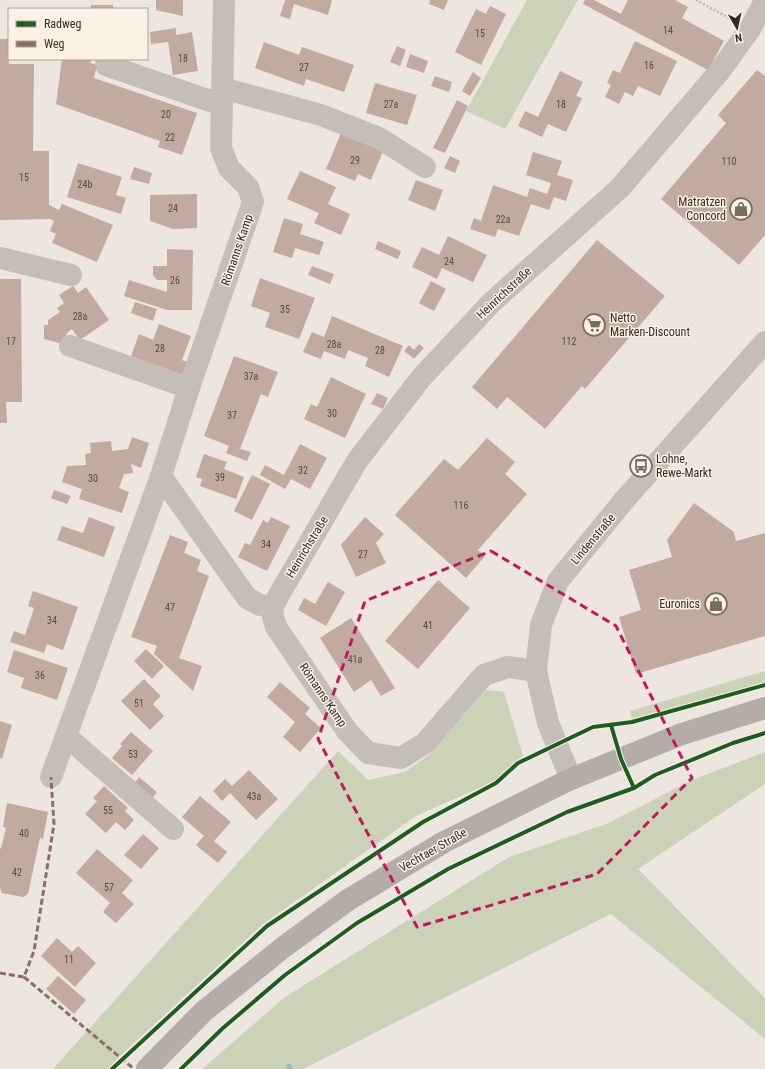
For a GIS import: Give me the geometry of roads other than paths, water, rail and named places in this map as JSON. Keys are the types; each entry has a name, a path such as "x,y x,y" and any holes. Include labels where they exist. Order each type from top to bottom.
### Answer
{"main road":[{"name":"Vechtaer Straße","path":"147,1069 204,1011 285,946 348,900 444,842 571,779 682,734 765,708"}],"street":[{"name":"Römanns Kamp","path":"51,777 161,476 189,388 254,202 248,187 230,168 221,148 224,0"},
{"name":"Heinrichstraße","path":"272,607 357,461 421,378 491,303 620,188 719,72 750,29 765,1"},
{"path":"106,66 222,97 328,118 379,138 425,167"},
{"path":"0,258 71,275"},
{"name":"Lindenstraße","path":"571,779 548,722 536,671 541,624 558,581 626,498 765,342"},
{"path":"70,346 189,388"},
{"path":"161,476 247,598 260,605 272,607"},
{"name":"Römanns Kamp","path":"272,607 276,627 347,731 368,754 401,758 425,743 484,676 508,668 536,671"},
{"path":"66,736 173,829"}],"place":[{"name":"Matratzen Concord","path":"741,209"},
{"name":"Netto Marken-Discount","path":"594,325"},
{"name":"Lohne, Rewe-Markt","path":"641,466"},
{"name":"Euronics","path":"716,604"}]}
